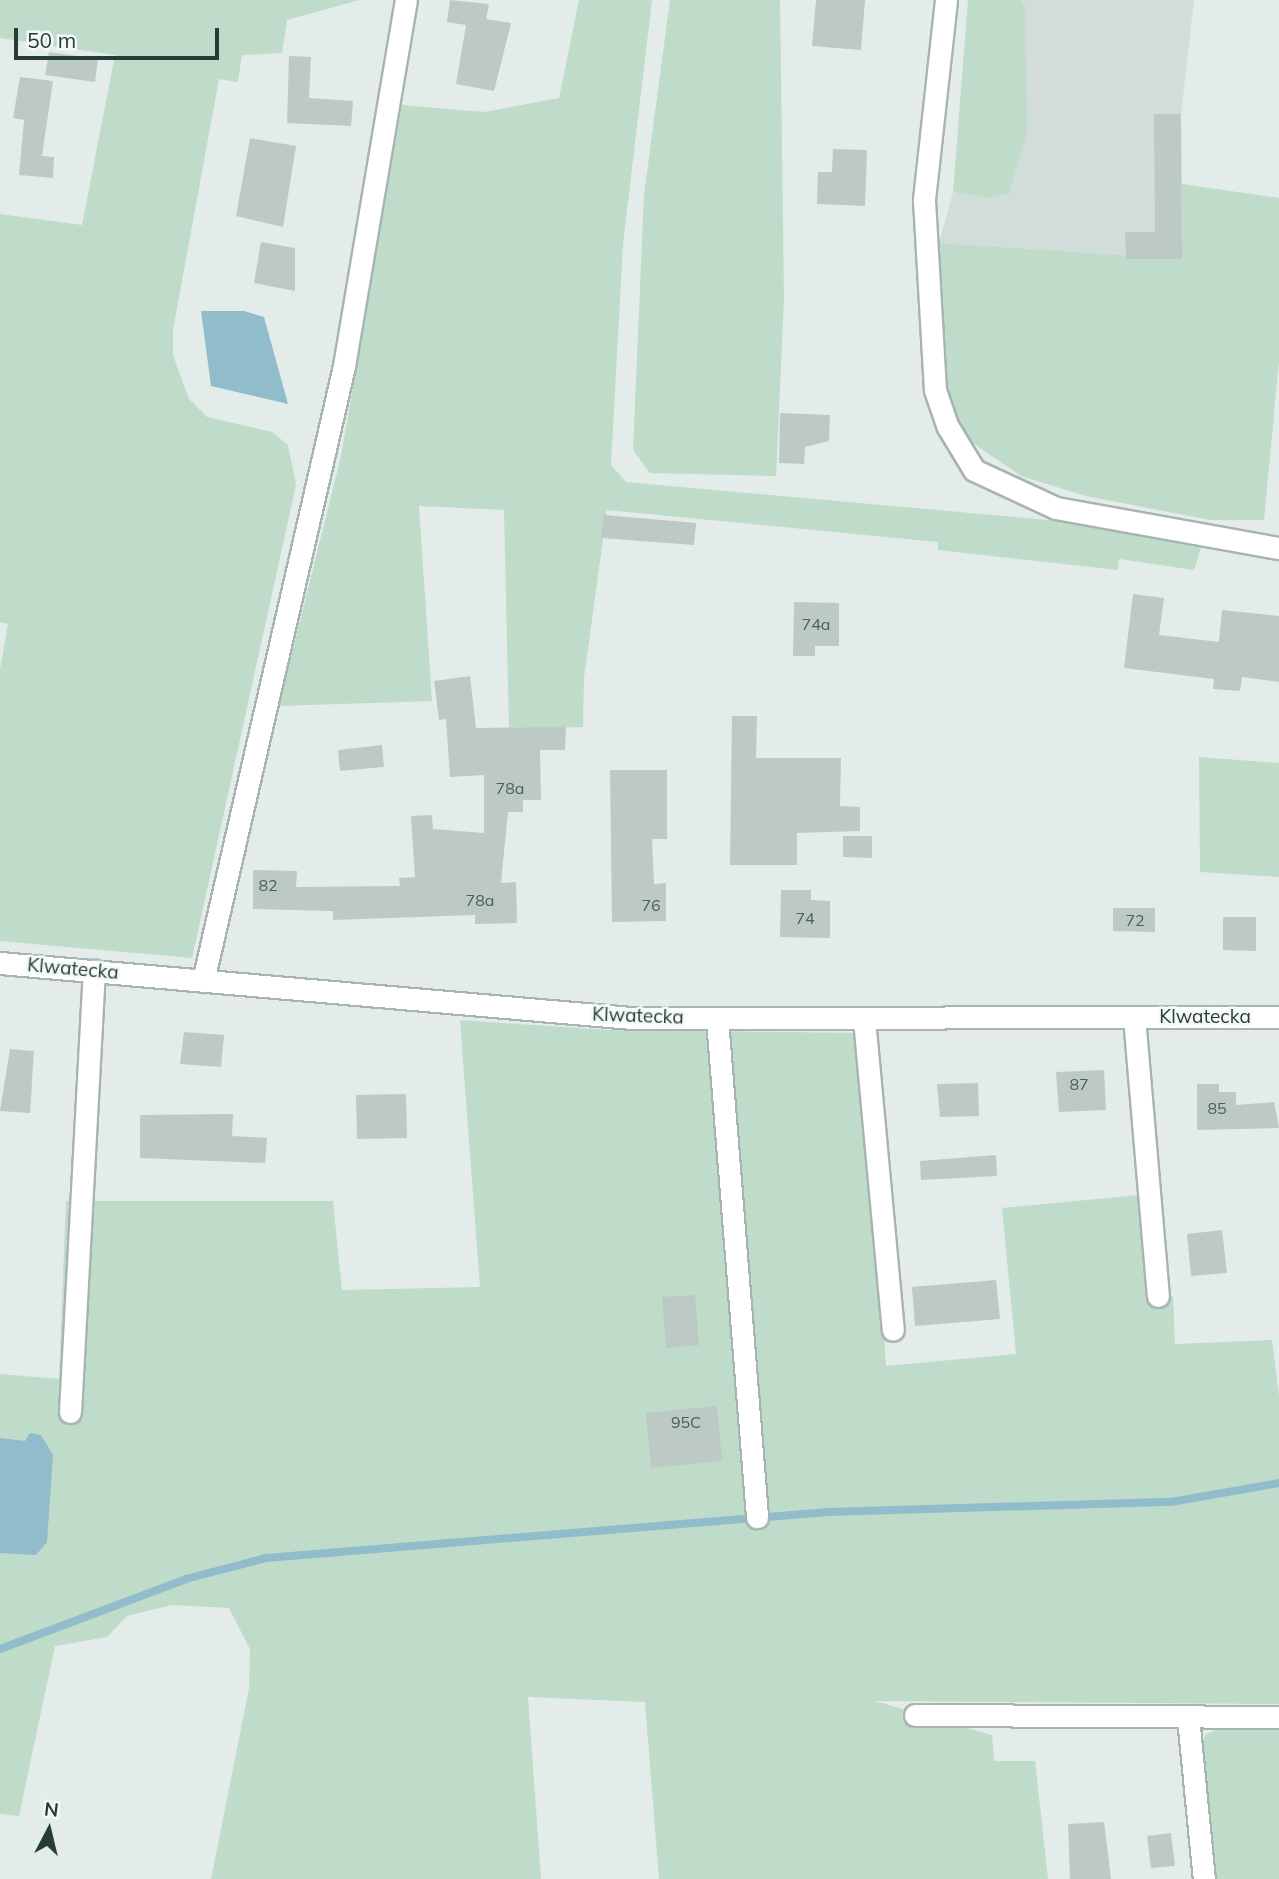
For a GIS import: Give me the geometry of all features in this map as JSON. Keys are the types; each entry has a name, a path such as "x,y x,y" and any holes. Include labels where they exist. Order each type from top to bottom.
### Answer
{"street":[{"path":"203,981 344,366 406,0"},
{"path":"946,0 924,200 935,390 948,428 974,470 1056,508 1279,548"},
{"name":"Klwatecka","path":"0,963 631,1018 1279,1017"},
{"path":"70,1412 94,971"},
{"path":"1134,1017 1158,1296"},
{"path":"717,1019 757,1517"},
{"path":"864,1019 893,1330"},
{"path":"915,1715 1279,1717"},
{"path":"1188,1717 1204,1879"}],"shaded area":[{"path":"1021,0 1194,0 1181,114 1182,259 939,243 953,192 988,198 1009,192 1027,133"}],"green space":[{"path":"0,0 359,0 287,20 282,53 242,55 238,82 219,79 173,330 173,355 189,399 207,417 272,432 288,445 296,485 192,958 0,941 0,669 8,624 0,622 0,214 82,225 115,55 0,38"},
{"path":"579,0 652,0 623,244 611,465 626,482 1070,522 1201,548 1194,570 1119,559 1118,570 938,550 938,542 607,510 584,678 583,727 509,729 504,510 419,506 432,701 279,706 341,456 402,105 484,112 559,98"},
{"path":"670,0 780,0 784,299 776,476 650,473 633,450 644,195"},
{"path":"968,0 1021,0 1025,7 1027,133 1009,193 988,198 953,192"},
{"path":"1182,184 1279,198 1279,361 1264,520 1210,520 1086,496 1021,476 970,441 946,398 936,335 939,243 1182,259"},
{"path":"1199,757 1279,763 1279,877 1200,872"},
{"path":"460,1020 608,1030 865,1033 886,1366 1016,1354 1002,1208 1149,1194 1158,1296 1173,1296 1175,1344 1272,1340 1279,1396 1279,1704 875,1701 992,1735 994,1761 1035,1761 1048,1879 659,1879 645,1702 528,1697 541,1879 211,1879 249,1688 250,1649 229,1608 172,1605 127,1616 107,1637 55,1646 19,1816 0,1814 0,1374 59,1379 66,1201 333,1201 342,1290 480,1287"},
{"path":"1221,1728 1279,1728 1279,1879 1213,1879 1199,1748 1206,1734"}],"water":[{"path":"201,311 244,311 264,317 288,404 211,386"},
{"path":"30,1433 41,1435 53,1455 47,1542 36,1555 0,1553 0,1438 25,1441"}],"building":[{"path":"450,0 489,4 486,19 511,23 494,91 456,84 466,25 447,22"},
{"path":"816,0 865,0 861,50 812,46"},
{"path":"49,52 98,59 95,82 45,75"},
{"path":"289,56 311,57 309,98 353,101 351,126 287,123"},
{"path":"20,77 53,81 42,156 54,157 53,178 19,175 24,120 13,118"},
{"path":"1154,114 1181,114 1182,259 1126,259 1125,232 1155,232"},
{"path":"250,138 296,146 283,227 236,216"},
{"path":"833,149 867,150 865,206 817,204 818,172 832,172"},
{"path":"261,242 295,248 295,291 254,283"},
{"path":"780,413 830,415 829,441 805,447 804,464 779,463"},
{"path":"604,515 696,523 694,545 601,538"},
{"path":"1133,594 1164,598 1159,635 1219,642 1222,610 1279,616 1279,682 1242,677 1240,691 1213,689 1214,679 1124,668"},
{"path":"794,602 839,603 839,646 815,646 815,656 793,656"},
{"path":"470,676 476,728 566,727 565,750 540,750 541,800 523,800 523,812 508,812 501,883 516,882 517,923 475,924 475,915 333,920 333,911 253,909 253,870 297,871 296,887 400,886 399,878 415,877 411,816 432,815 433,829 484,833 484,775 450,777 446,719 439,720 434,681"},
{"path":"732,716 757,716 756,758 841,758 840,806 860,807 860,831 797,833 797,865 730,865"},
{"path":"382,745 384,767 340,771 338,750"},
{"path":"610,770 667,770 667,839 652,839 654,884 666,883 666,921 612,922"},
{"path":"843,836 872,836 872,858 843,857"},
{"path":"781,890 811,890 811,900 830,901 830,938 780,937"},
{"path":"1113,908 1155,908 1155,932 1113,931"},
{"path":"1223,917 1256,917 1256,951 1223,950"},
{"path":"184,1032 224,1035 221,1067 180,1064"},
{"path":"10,1049 34,1051 30,1113 0,1111"},
{"path":"1104,1070 1106,1110 1059,1112 1056,1072"},
{"path":"978,1083 979,1116 940,1117 937,1084"},
{"path":"1197,1084 1219,1084 1219,1092 1236,1092 1236,1105 1274,1102 1279,1128 1197,1130"},
{"path":"406,1094 407,1138 357,1139 356,1095"},
{"path":"233,1114 232,1136 267,1138 265,1163 140,1158 140,1115"},
{"path":"996,1155 997,1176 921,1180 920,1161"},
{"path":"1222,1230 1227,1273 1191,1276 1187,1234"},
{"path":"996,1280 1000,1319 915,1326 912,1287"},
{"path":"695,1295 699,1345 666,1348 662,1297"},
{"path":"717,1406 722,1461 651,1468 646,1413"},
{"path":"1104,1822 1111,1879 1070,1879 1068,1824"},
{"path":"1171,1833 1175,1866 1151,1868 1147,1836"}],"waterway":[{"path":"0,1649 186,1579 266,1558 828,1512 1171,1502 1279,1483"}]}
